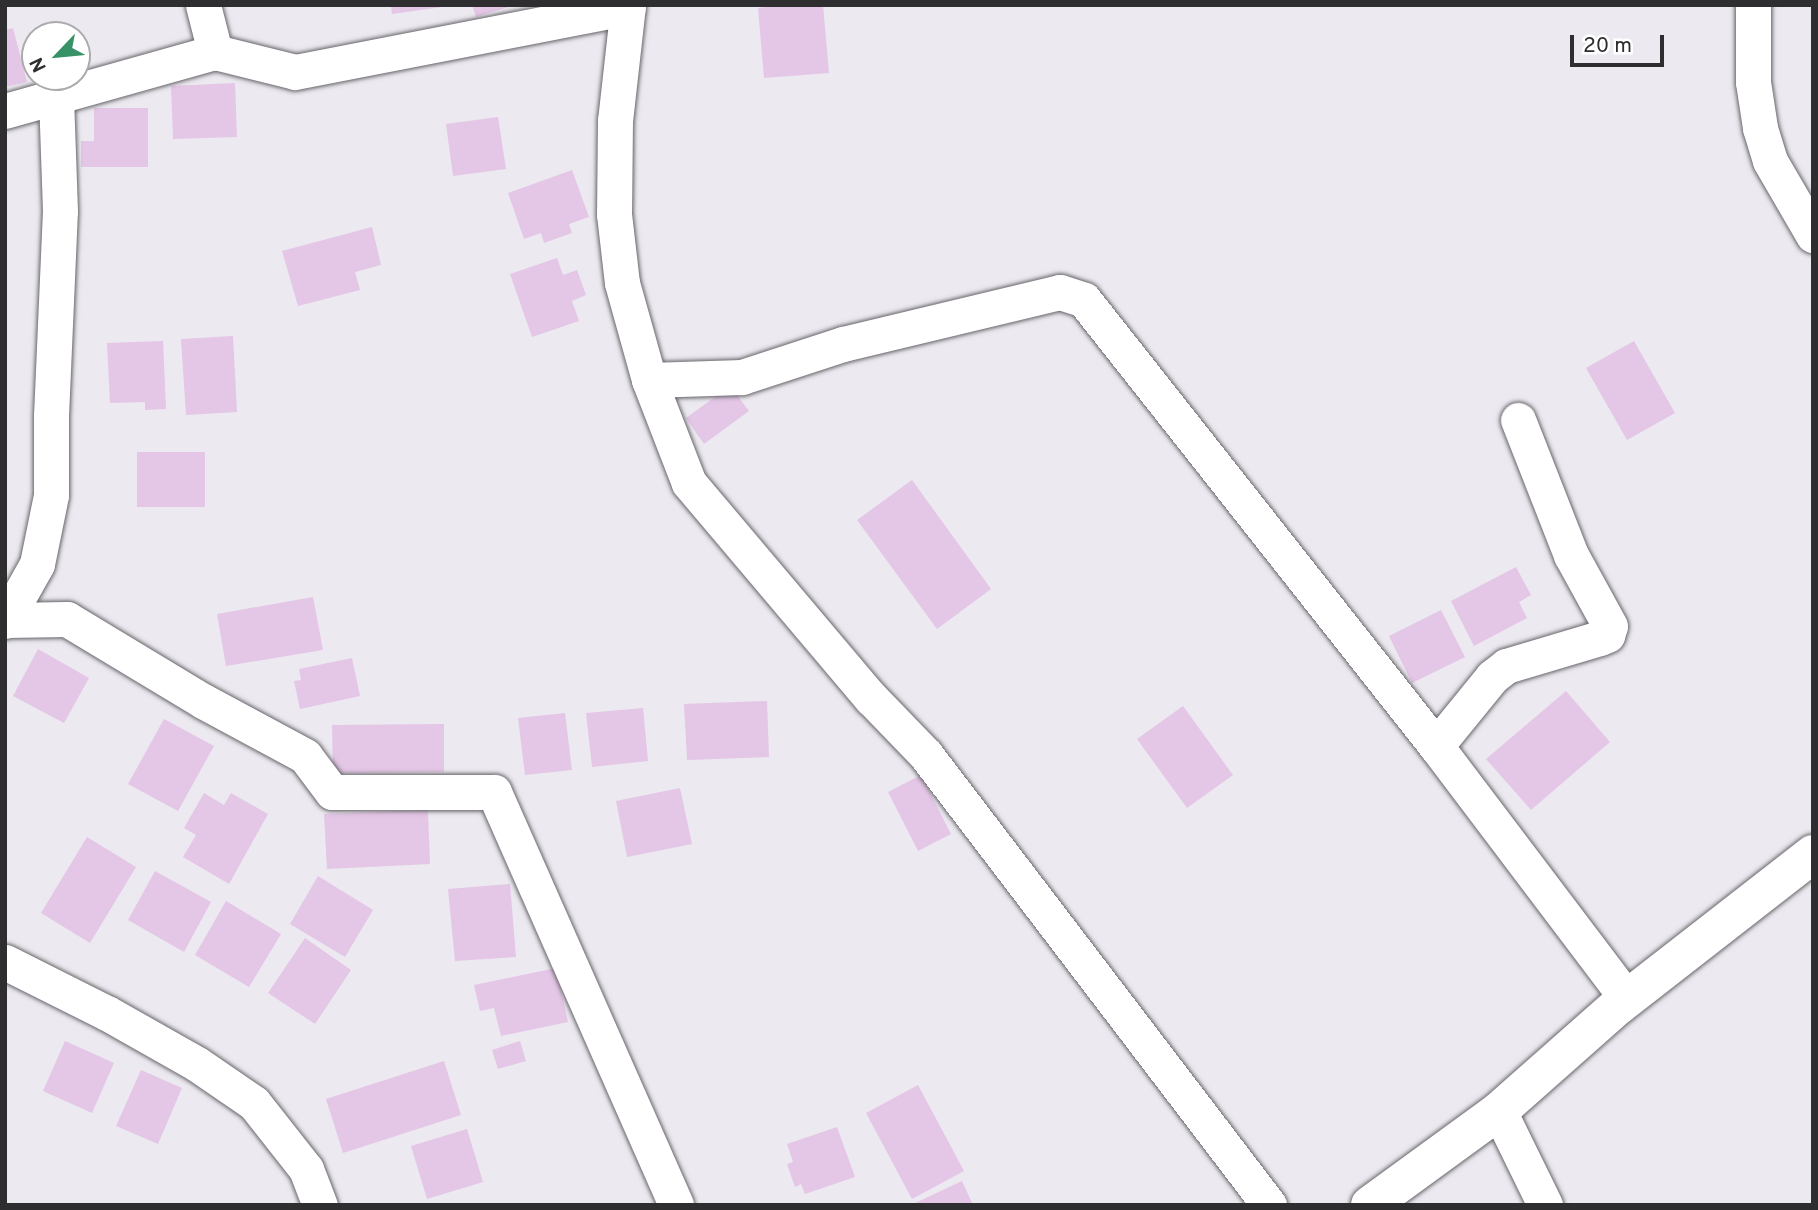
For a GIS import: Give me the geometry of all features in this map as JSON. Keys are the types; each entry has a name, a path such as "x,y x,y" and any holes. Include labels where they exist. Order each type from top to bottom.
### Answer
{"main road":[{"path":"1370,1205 1499,1111 1627,999 1813,853"}],"street":[{"path":"203,5 215,52"},
{"path":"1754,5 1754,82 1760,128 1770,160 1813,235"},
{"path":"5,111 215,52 295,72 628,6 615,120 614,214 622,283 649,380 689,483 862,687 926,755 1269,1205"},
{"path":"5,620 37,564 51,495 51,415 60,211 56,95"},
{"path":"649,380 742,377 843,344 1060,292 1084,300 1436,746 1627,999"},
{"path":"1436,746 1492,677 1506,666 1600,638 1607,635 1610,626 1571,555 1518,421"},
{"path":"5,620 66,619 203,701 305,756 332,792 494,792 676,1205"},
{"path":"5,962 118,1019 197,1064 254,1103 306,1169 320,1205"},
{"path":"1499,1111 1545,1205"}],"building":[{"path":"391,5 441,5 442,7 392,14"},
{"path":"472,5 512,5 512,6 476,17"},
{"path":"823,5 829,73 764,78 758,8"},
{"path":"13,28 21,59 21,83 5,87 5,30"},
{"path":"235,83 237,137 173,139 171,86"},
{"path":"94,108 148,108 148,167 81,167 81,141 94,141"},
{"path":"498,117 506,169 453,176 446,124"},
{"path":"572,170 589,217 569,224 572,233 544,243 541,233 524,239 508,193"},
{"path":"372,227 381,265 355,272 360,290 298,306 282,251"},
{"path":"557,258 563,275 577,270 586,295 572,301 579,321 532,337 510,274"},
{"path":"233,336 237,412 186,415 181,339"},
{"path":"163,341 166,409 145,410 145,402 110,403 107,343"},
{"path":"1634,341 1675,413 1627,440 1586,368"},
{"path":"730,386 749,411 704,444 686,418"},
{"path":"137,452 205,452 205,507 137,507"},
{"path":"912,480 991,589 937,629 857,520"},
{"path":"1516,567 1531,595 1519,602 1527,618 1474,646 1451,601"},
{"path":"313,597 323,650 226,666 217,614"},
{"path":"1441,610 1465,657 1412,683 1389,636"},
{"path":"38,649 89,678 64,723 13,696"},
{"path":"352,658 360,696 300,709 294,681 301,680 299,669"},
{"path":"1566,691 1610,742 1531,810 1486,759"},
{"path":"767,701 769,757 687,760 684,704"},
{"path":"1183,706 1233,775 1187,808 1137,739"},
{"path":"643,708 648,761 592,767 586,713"},
{"path":"565,713 572,770 525,775 518,718"},
{"path":"164,719 214,746 178,811 128,784"},
{"path":"444,724 444,772 333,773 332,725"},
{"path":"921,775 951,834 918,851 888,792"},
{"path":"680,788 692,844 627,857 616,801"},
{"path":"204,793 224,805 231,793 268,814 229,884 183,857 196,835 184,828"},
{"path":"428,810 430,864 327,869 324,814"},
{"path":"87,837 136,867 90,943 41,913"},
{"path":"155,871 211,902 184,952 128,920"},
{"path":"318,876 373,910 345,957 290,924"},
{"path":"510,884 516,957 455,961 448,889"},
{"path":"226,901 281,934 249,987 195,955"},
{"path":"305,938 351,970 315,1024 268,993"},
{"path":"556,968 568,1022 501,1036 494,1008 480,1011 474,985"},
{"path":"65,1041 114,1063 92,1113 43,1091"},
{"path":"520,1041 526,1061 498,1069 492,1050"},
{"path":"444,1061 461,1115 343,1153 326,1099"},
{"path":"141,1070 182,1088 158,1144 116,1126"},
{"path":"918,1085 964,1171 912,1199 866,1113"},
{"path":"837,1127 855,1177 805,1194 801,1184 795,1187 787,1164 793,1162 787,1144"},
{"path":"467,1129 483,1182 427,1199 411,1146"},
{"path":"962,1181 973,1205 911,1205"}]}
